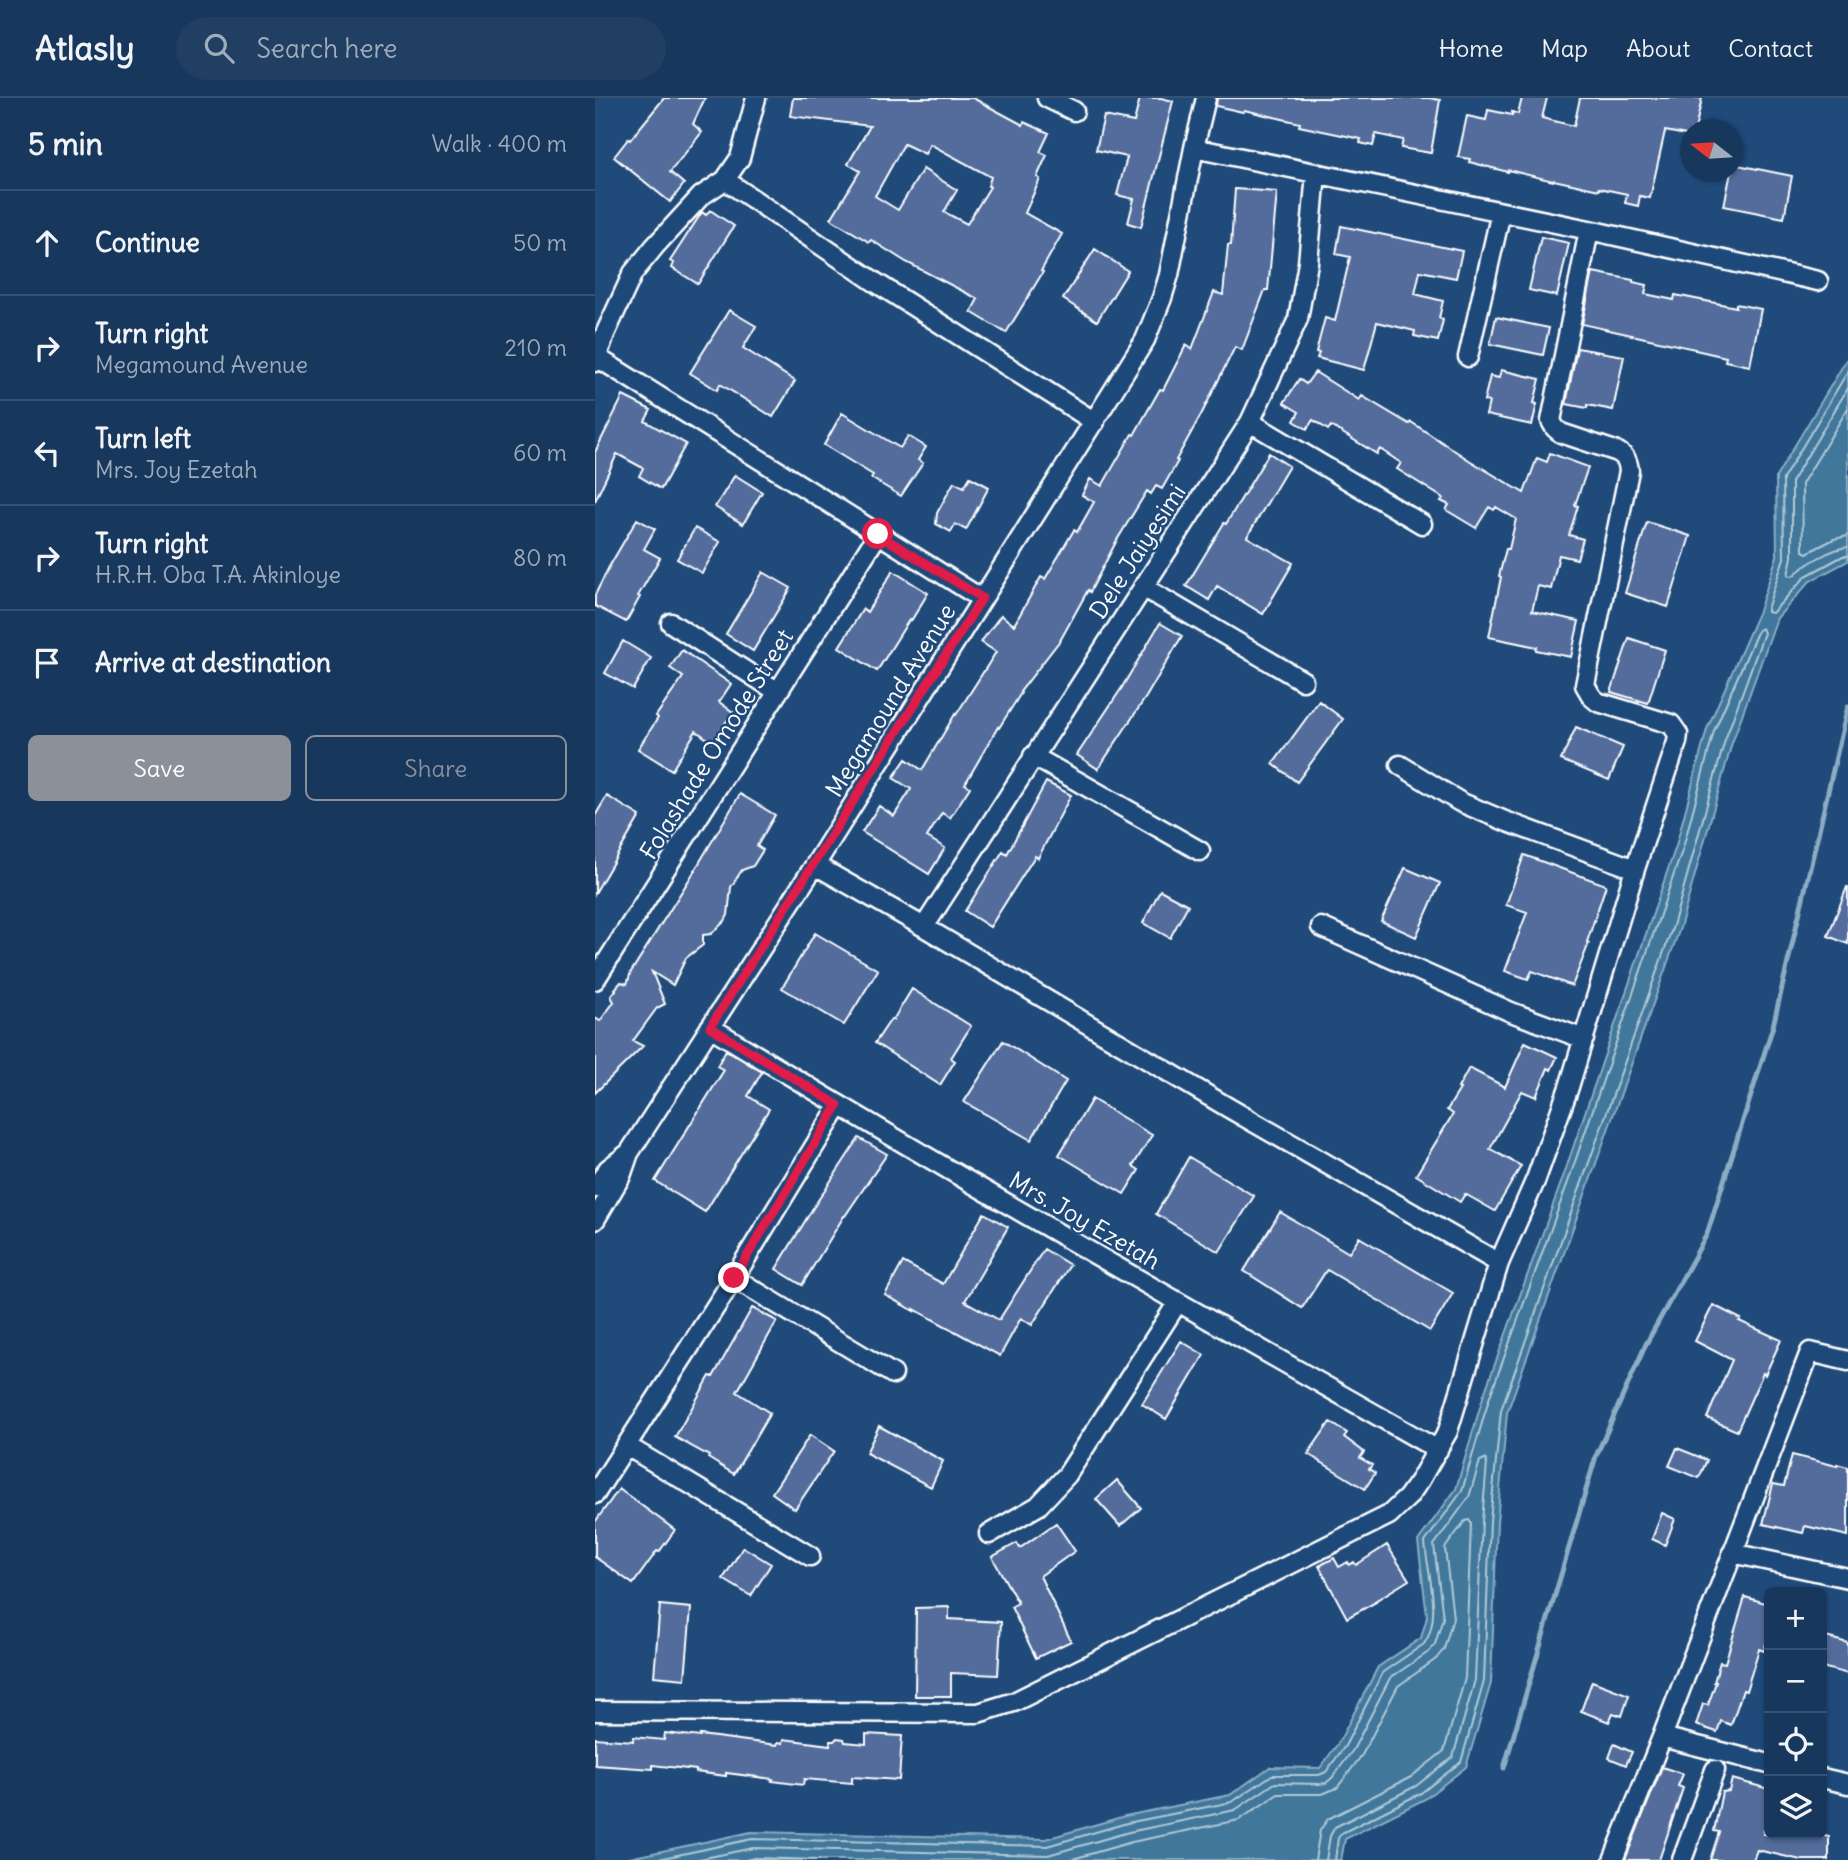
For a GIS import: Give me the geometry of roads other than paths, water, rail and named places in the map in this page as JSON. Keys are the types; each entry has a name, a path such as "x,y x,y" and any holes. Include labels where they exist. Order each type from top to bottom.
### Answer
{"street":[{"path":"756,98 740,158 725,180 701,196 633,273 596,360 982,598"},
{"path":"1047,98 1074,111"},
{"name":"Megamound Avenue","path":"595,1220 621,1176 629,1153 815,865 1145,340 1169,275 1206,98"},
{"path":"1194,148 1589,230 1818,281"},
{"name":"Dele Jaiyesimi","path":"925,927 1249,422 1298,319 1308,263 1316,173"},
{"path":"725,180 875,282 1095,422"},
{"path":"1468,357 1501,212"},
{"path":"595,1711 978,1713 1014,1702 1389,1515 1408,1497 1420,1480 1448,1431 1499,1263 1536,1179 1569,1087 1635,869 1677,742 1678,734 1671,724 1598,702 1591,697 1585,685 1629,471 1625,456 1561,433 1551,421 1589,230"},
{"path":"1249,422 1422,524"},
{"name":"Folashade Omode Street","path":"595,980 878,534"},
{"path":"1143,587 1303,681"},
{"path":"671,623 778,692"},
{"path":"1033,756 1200,851"},
{"path":"1400,765 1460,802 1635,869"},
{"path":"815,865 1499,1263"},
{"path":"1321,927 1511,1012 1584,1039"},
{"name":"Mrs. Joy Ezetah","path":"710,1027 838,1105 1438,1450"},
{"path":"595,1494 734,1278 838,1105"},
{"name":"Megamound Avenue","path":"595,1188 608,1169 629,1153"},
{"path":"734,1278 893,1374"},
{"path":"989,1534 1038,1506 1067,1475 1178,1302"},
{"path":"1612,1860 1810,1352 1848,1361"},
{"path":"627,1446 810,1556"},
{"path":"1732,1553 1848,1578"},
{"path":"1662,1737 1764,1763"},
{"path":"1682,1860 1715,1770"},
{"path":"1827,1779 1848,1784"}],"water":[{"path":"1848,357 1848,561 1810,581 1777,618 1732,743 1680,928 1507,1413 1497,1522 1491,1683 1466,1767 1425,1799 1345,1839 1341,1860 620,1860 751,1832 1046,1839 1125,1816 1230,1795 1270,1767 1320,1768 1339,1742 1378,1667 1421,1638 1427,1617 1418,1541 1456,1489 1483,1397 1562,1180 1676,846 1707,729 1759,611 1777,556 1776,477"}],"waterway":[{"path":"1504,1768 1596,1456 1646,1344 1707,1234 1773,1026 1848,706"}]}
